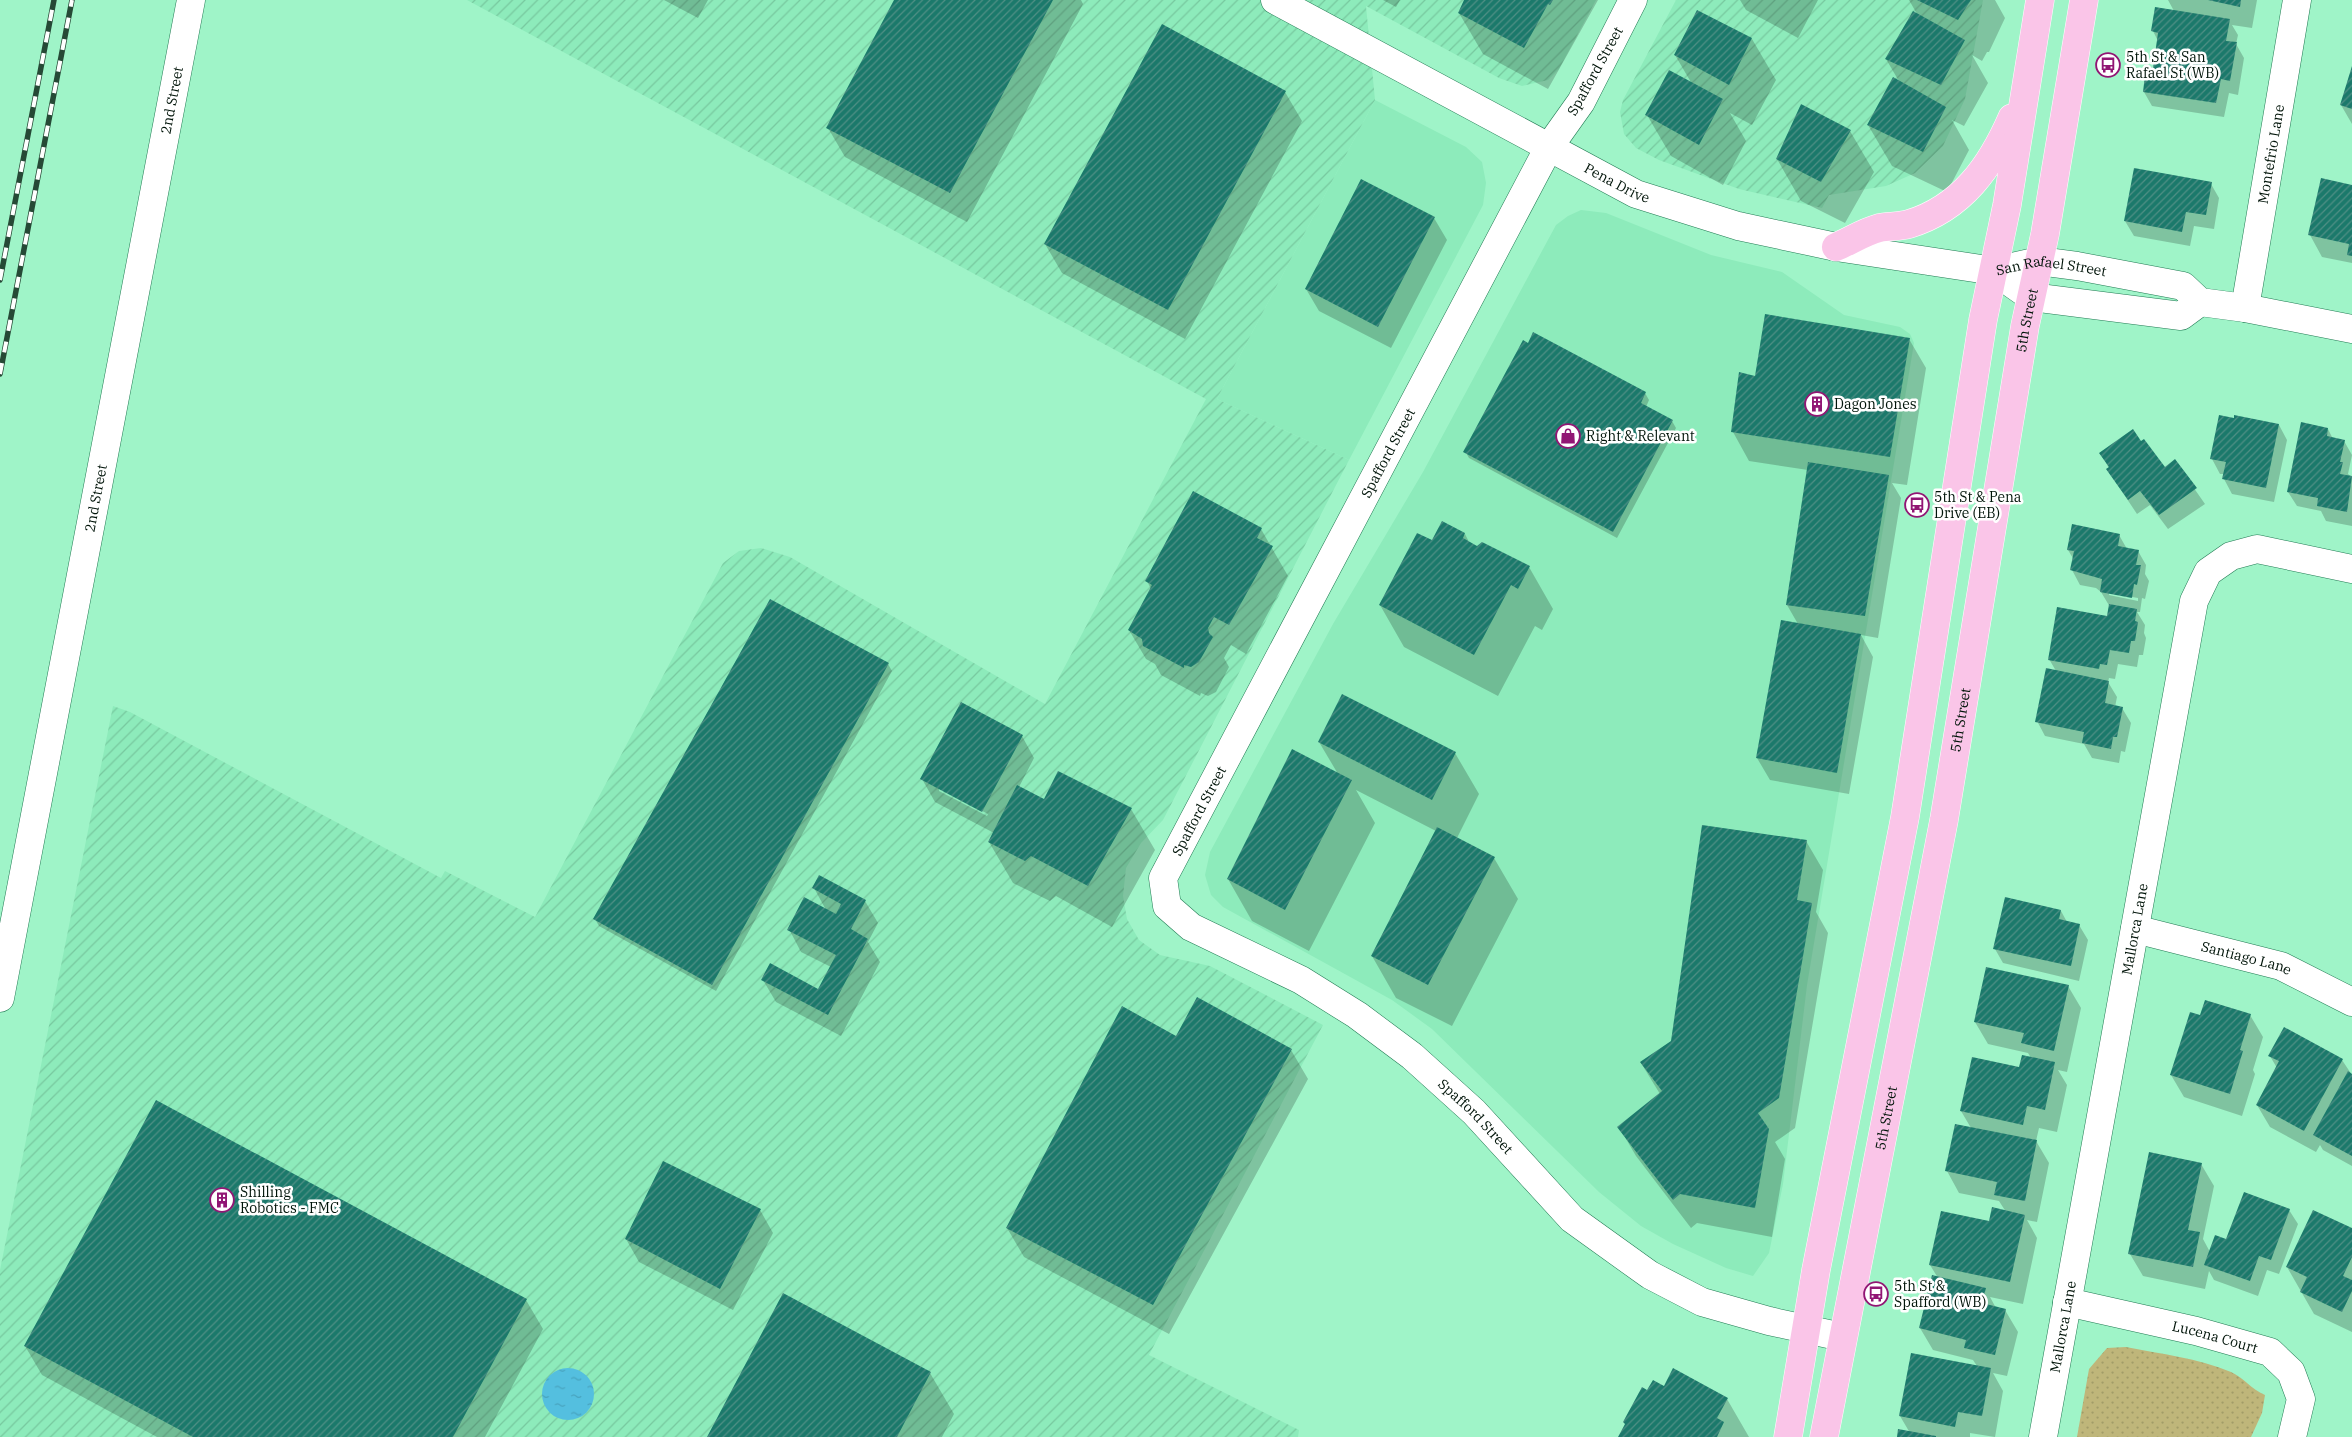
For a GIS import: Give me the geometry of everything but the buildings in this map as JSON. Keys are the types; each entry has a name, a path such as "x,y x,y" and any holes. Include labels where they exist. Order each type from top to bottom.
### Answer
{"main road":[{"path":"1788,1437 1805,1330 1905,817 1982,330 2007,205 2040,0"},
{"name":"5th Street","path":"1824,1437 1944,820 2031,297 2039,261 2084,0"},
{"path":"1836,247 1877,229 1908,224 1932,215 1958,199 1979,179 1997,151 2026,82"}],"street":[{"name":"2nd Street","path":"0,998 191,0"},
{"name":"Pena Drive","path":"1274,0 1636,194 1738,226 1836,247 1994,271"},
{"name":"Spafford Street","path":"1633,0 1581,102 1549,147 1163,878 1167,906 1191,927 1301,980 1357,1015 1412,1056 1474,1112 1572,1219 1650,1275 1702,1302 1842,1338"},
{"name":"Montefrio Lane","path":"2245,308 2297,0"},
{"name":"San Rafael Street","path":"2039,261 2183,286 2200,302 2181,316 2031,297 1994,271 2039,261"},
{"path":"2200,302 2245,308 2352,328"},
{"name":"Mallorca Lane","path":"2043,1437 2194,601 2208,572 2231,556 2257,549 2352,569"},
{"name":"Santiago Lane","path":"2135,929 2281,966 2352,1002"},
{"name":"Lucena Court","path":"2067,1302 2196,1331 2270,1352 2291,1372 2301,1399 2292,1437"}],"shaded area":[{"path":"467,0 1596,0 1559,69 1548,80 1522,86 1499,78 1366,6 1375,100 1217,399 1349,460 1163,820 1141,843 1126,868 1123,896 1127,919 1139,940 1160,955 1210,966 1323,1025 1149,1355 1299,1430 1298,1437 0,1437 0,1270 113,706 130,712 441,878 445,871 535,917 723,563 739,551 761,548 790,557 1045,704 1206,399"},
{"path":"1676,0 1983,0 1965,99 1943,146 1915,173 1886,186 1829,195 1822,208 1739,189 1659,160 1636,148 1624,134 1620,112 1623,100"},
{"path":"1375,100 1466,147 1482,162 1486,183 1483,205 1349,460 1217,399"},
{"path":"1581,210 1606,213 1711,255 1782,272 1844,315 1900,327 1910,334 1914,343 1807,985 1783,1184 1769,1253 1753,1276 1726,1268 1673,1244 1641,1226 1599,1192 1432,1029 1392,1000 1223,907 1211,895 1205,875 1210,852 1333,624 1423,472 1556,225 1568,216"},
{"path":"2126,1347 2206,1363 2236,1374 2265,1395 2262,1413 2251,1437 2077,1437 2089,1369 2107,1348"}],"water":[{"path":"563,1368 573,1368 587,1375 594,1389 594,1399 587,1413 573,1420 563,1420 553,1416 546,1409 542,1399 542,1389 546,1379 553,1372"}],"railway":[{"path":"0,280 54,0"},
{"path":"0,374 72,0"}],"place":[{"name":"5th St & San Rafael St (WB)","path":"2108,65"},
{"name":"Dagon Jones","path":"1817,404"},
{"name":"Right & Relevant","path":"1568,436"},
{"name":"5th St & Pena Drive (EB)","path":"1917,505"},
{"name":"Shilling Robotics - FMC","path":"222,1200"},
{"name":"5th St & Spafford (WB)","path":"1876,1294"}]}
